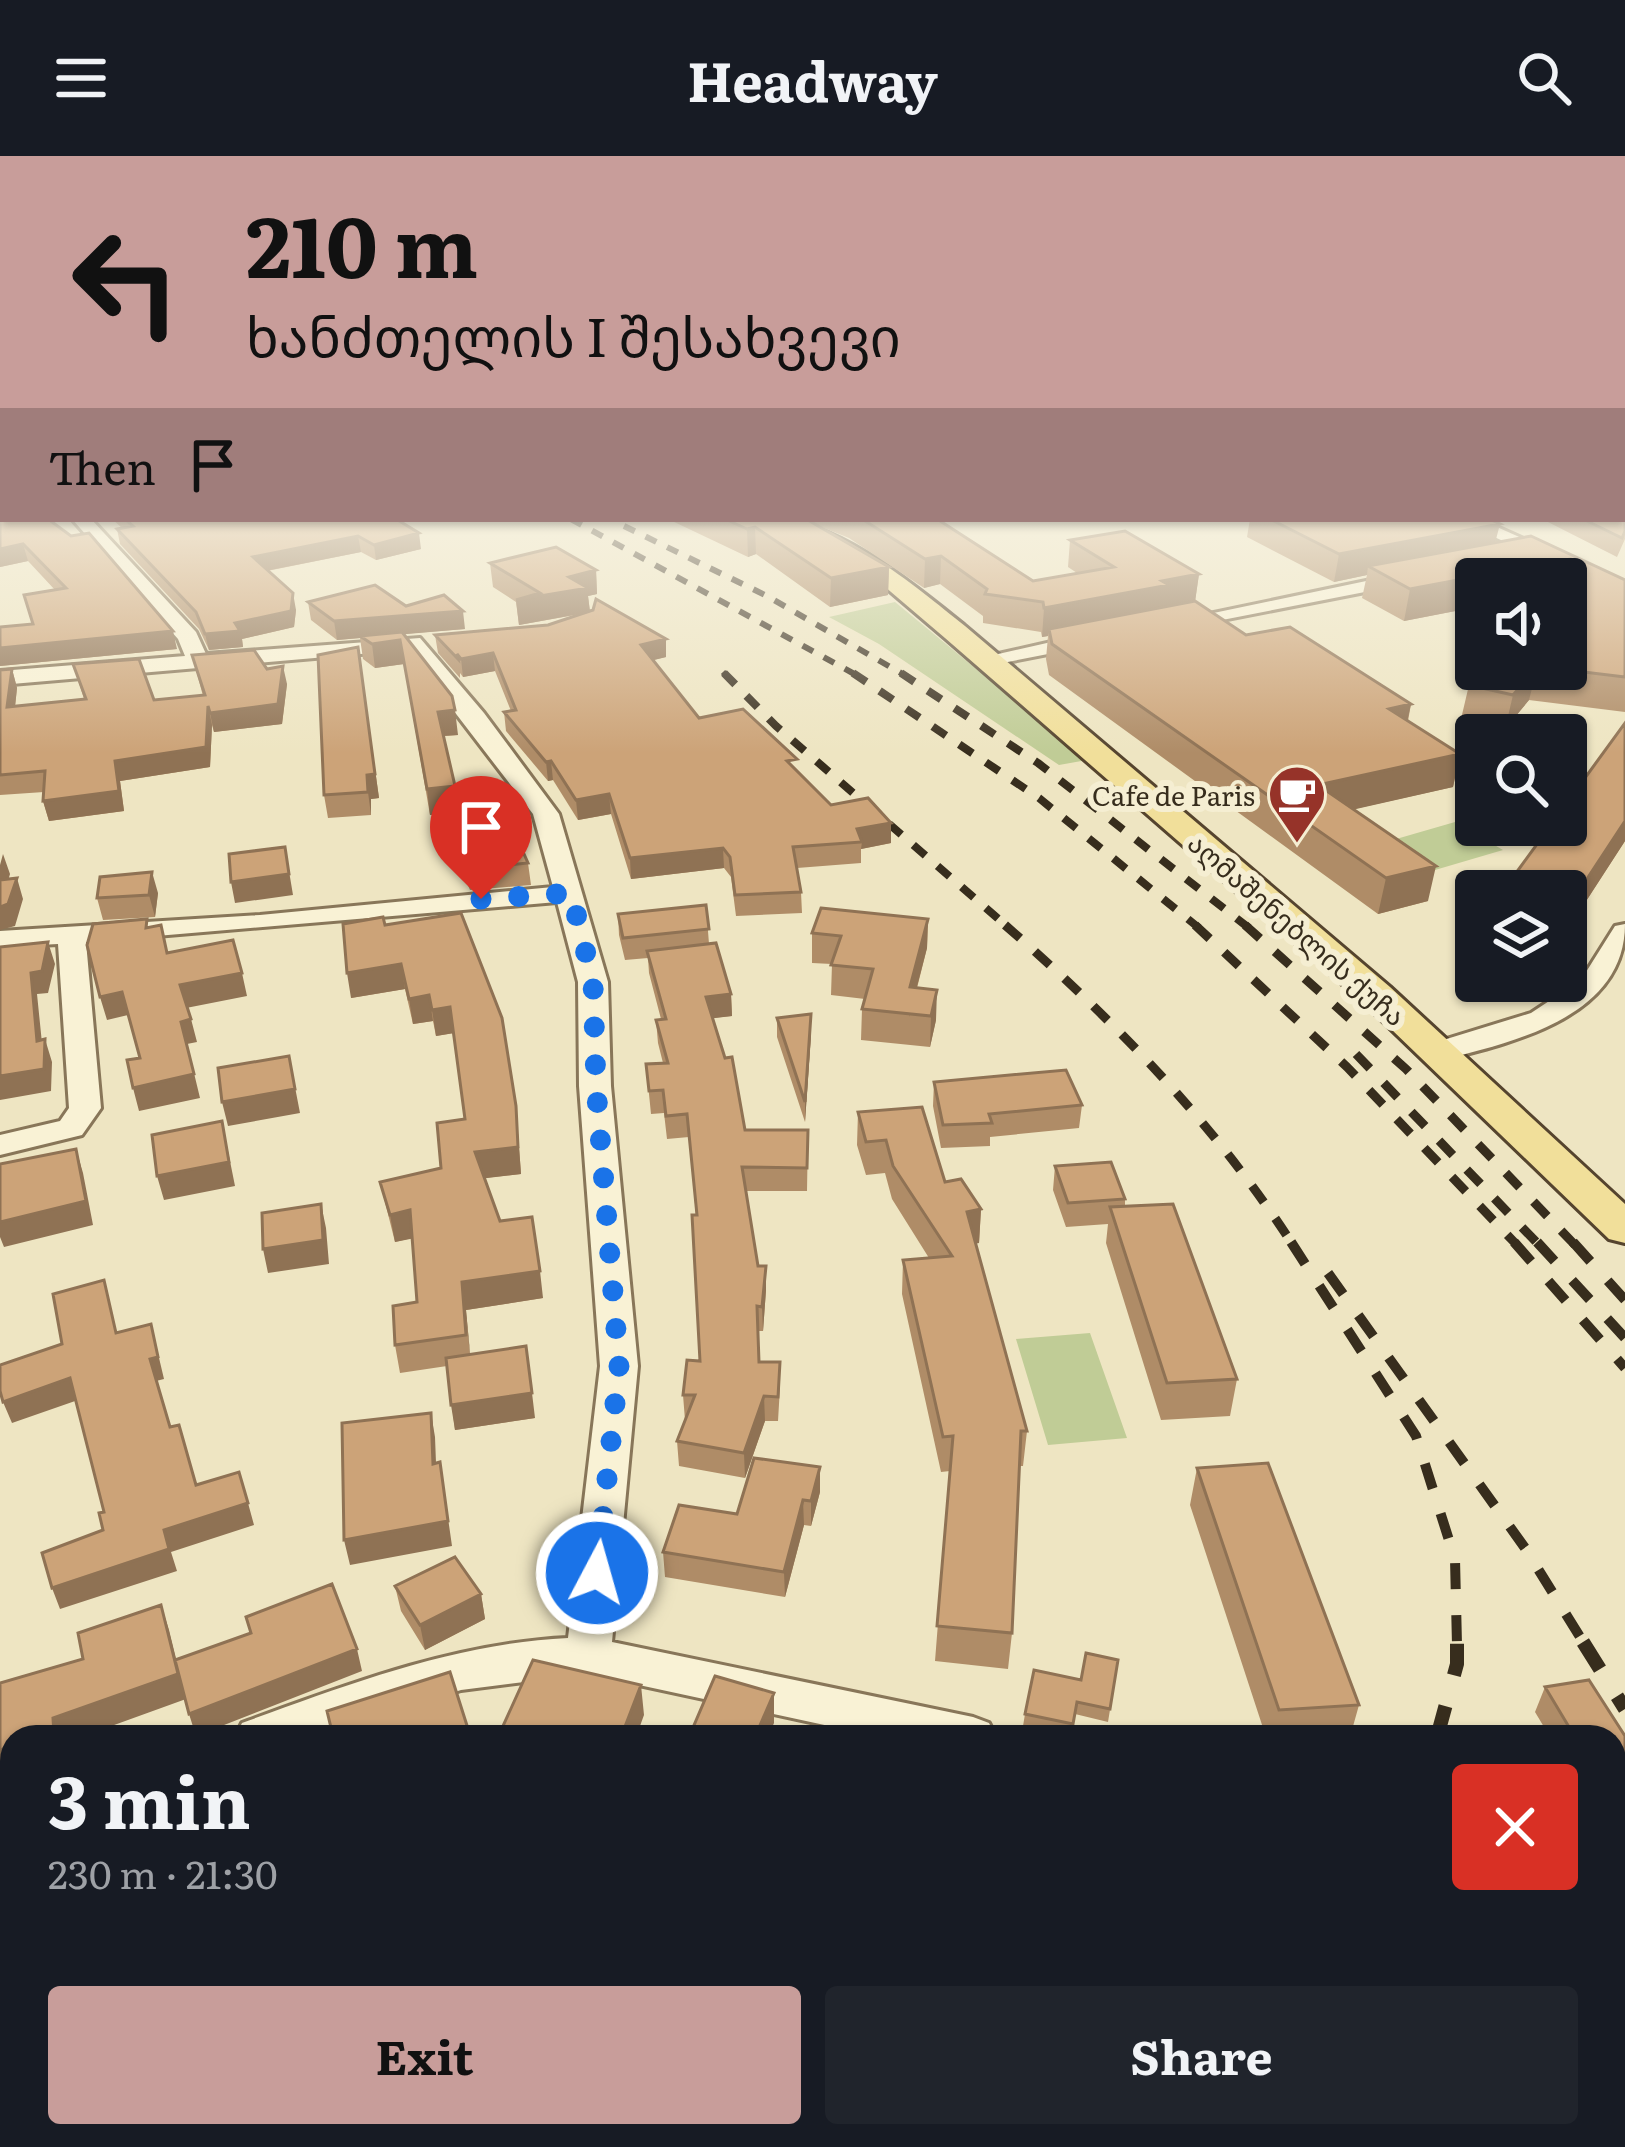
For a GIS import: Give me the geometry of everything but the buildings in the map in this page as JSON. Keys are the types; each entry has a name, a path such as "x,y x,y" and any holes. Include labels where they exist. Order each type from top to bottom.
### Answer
{"main road":[{"name":"აღმაშენებლის ქუჩა","path":"871,568 893,580 987,659 1438,1052 1625,1229"}],"street":[{"path":"125,568 188,637 198,662"},
{"path":"1569,568 1625,591"},
{"path":"1150,628 1423,575"},
{"path":"987,659 1105,636"},
{"path":"0,678 423,642 534,792 571,893 593,982 596,1086 619,1366 588,1656"},
{"path":"0,940 571,893"},
{"path":"1438,1052 1542,1019 1592,986 1625,932"},
{"path":"15,1143 71,1128 86,1108 72,937"},
{"path":"294,1725 464,1668 537,1656 588,1656 916,1725"}],"green space":[{"path":"895,602 1087,760 1059,765 879,644 829,617"},
{"path":"1455,822 1455,846 1503,850 1418,875 1372,846"},
{"path":"1090,1333 1127,1438 1048,1445 1016,1339"}],"railway":[{"path":"660,568 855,674"},
{"path":"710,568 903,674"},
{"path":"724,673 727,676"},
{"path":"724,673 776,726 1009,928"},
{"path":"855,674 1039,798 1199,928"},
{"path":"903,674 906,676"},
{"path":"903,674 1038,763 1249,928"},
{"path":"1005,925 1160,1075 1230,1157 1292,1243"},
{"path":"1195,925 1347,1067 1517,1245"},
{"path":"1245,925 1406,1069 1575,1245"},
{"path":"1356,1054 1539,1245"},
{"path":"1514,1242 1625,1368"},
{"path":"1537,1242 1625,1338"},
{"path":"1573,1242 1625,1300"},
{"path":"1292,1243 1416,1436 1455,1559 1457,1645"},
{"path":"1328,1273 1525,1548 1585,1645"},
{"path":"1583,1642 1625,1709"},
{"path":"1440,1725 1457,1664 1457,1645"}],"place":[{"name":"Cafe de Paris","path":"1297,845"}],"route":[{"path":"481,899 571,893 593,982 596,1086 619,1366 597,1573"}]}
